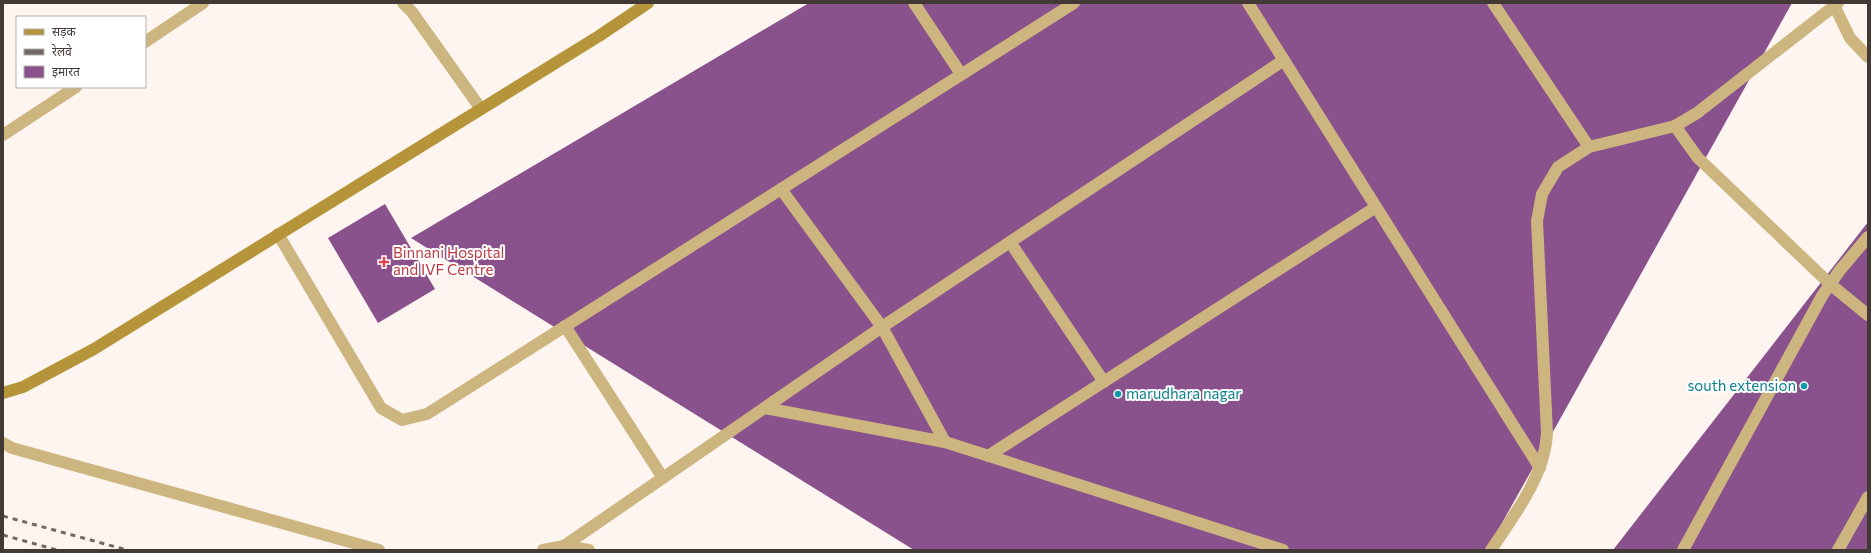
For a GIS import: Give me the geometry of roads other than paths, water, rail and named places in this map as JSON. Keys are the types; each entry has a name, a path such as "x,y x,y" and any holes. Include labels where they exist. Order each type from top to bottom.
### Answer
{"street":[{"path":"146,41 203,3"},
{"path":"403,3 412,12 480,109"},
{"path":"3,393 24,387 60,369 599,36 648,3"},
{"path":"914,3 961,74"},
{"path":"278,234 381,408 402,420 427,414 1074,3"},
{"path":"1248,3 1540,468"},
{"path":"1493,3 1589,147"},
{"path":"1491,550 1518,508 1540,468 1546,450 1547,434 1538,221 1542,194 1558,167 1589,147 1675,126 1697,113 1835,4 1850,38 1868,57"},
{"path":"564,546 882,327 1284,60"},
{"path":"3,135 74,88"},
{"path":"1675,126 1698,158 1830,284 1868,315"},
{"path":"781,189 882,327 945,442"},
{"path":"988,456 1376,207"},
{"path":"1683,550 1822,296 1868,237"},
{"path":"1010,242 1104,382"},
{"path":"565,326 663,478"},
{"path":"765,408 945,442 1284,550"},
{"path":"3,443 12,448 378,550"},
{"path":"1838,550 1868,497"},
{"path":"543,550 564,546 589,550"}],"railway":[{"path":"3,516 127,550"},
{"path":"3,535 57,550"}],"place":[{"name":"Binnani Hospital and IVF Centre","path":"384,262"},
{"name":"south extension","path":"1804,386"},
{"name":"marudhara nagar","path":"1118,394"}]}
